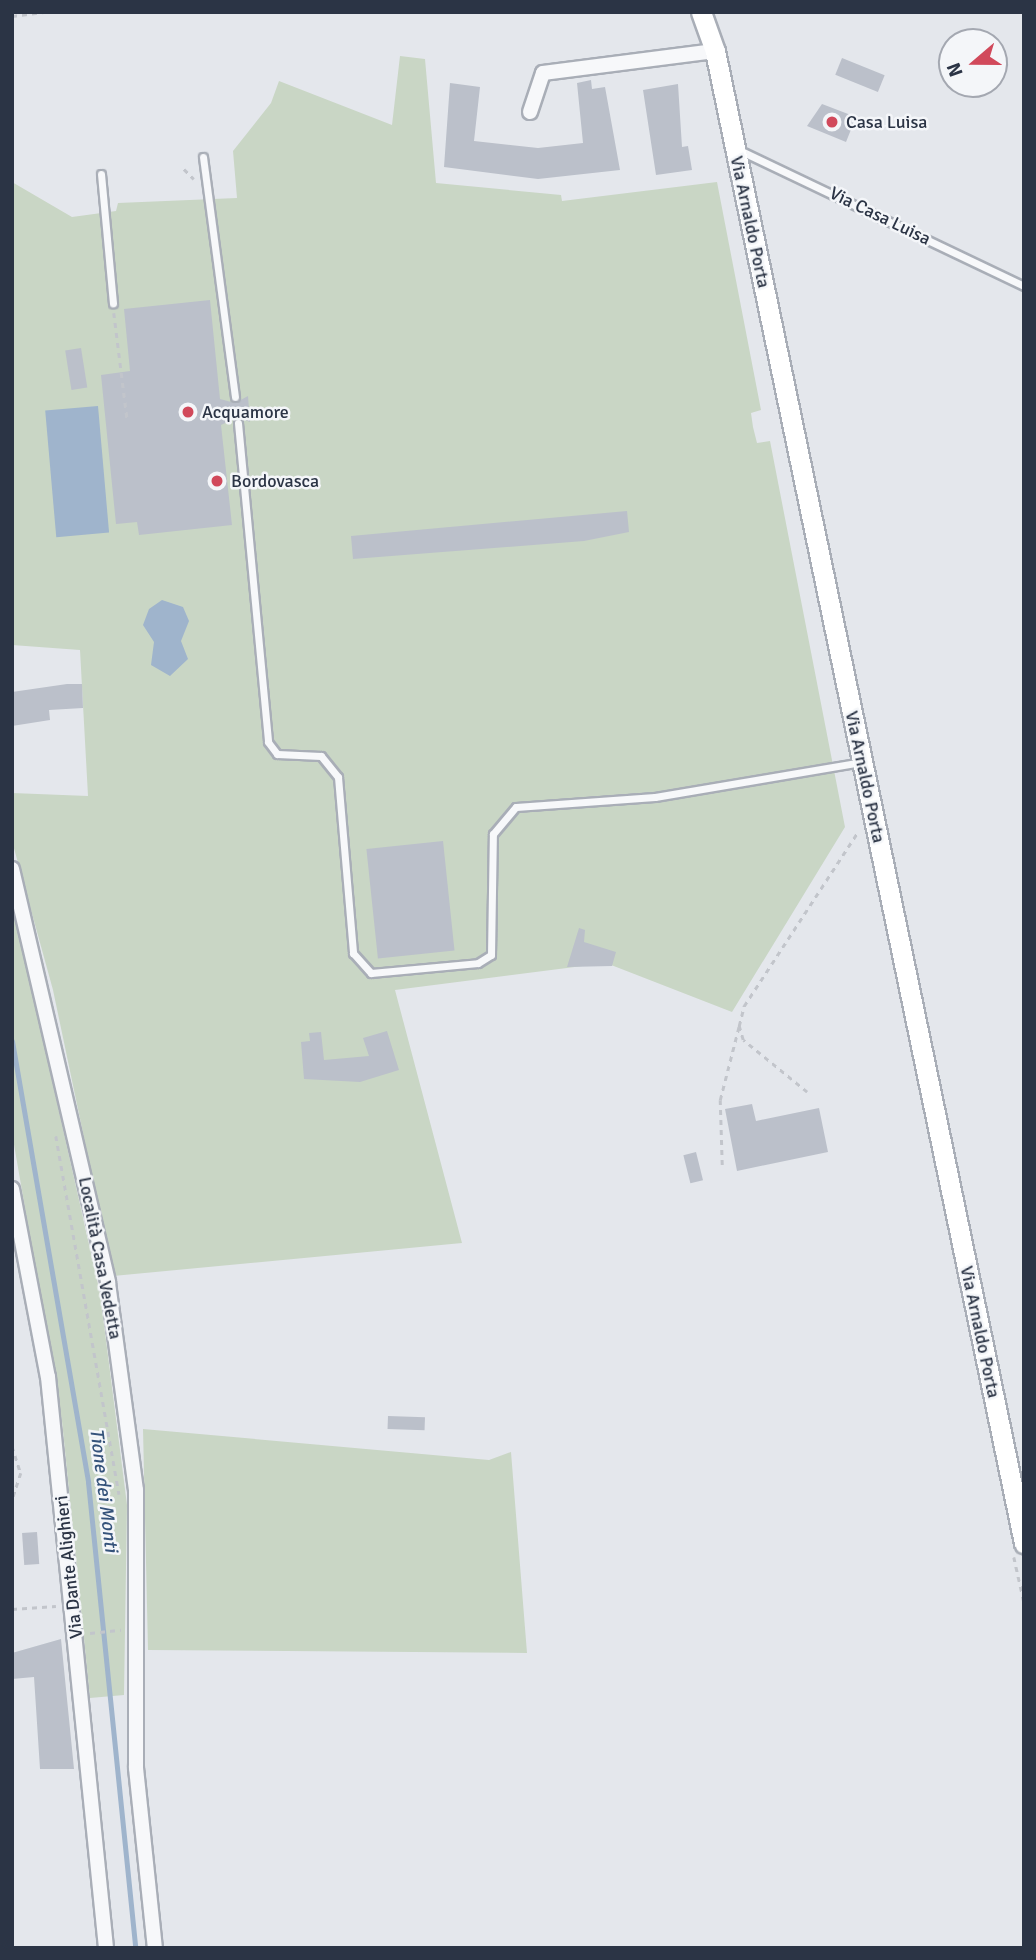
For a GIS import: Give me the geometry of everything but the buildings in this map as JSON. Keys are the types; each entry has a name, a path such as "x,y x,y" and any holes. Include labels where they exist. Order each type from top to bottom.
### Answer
{"street":[{"path":"530,112 544,73 714,45 695,12"},
{"name":"Via Arnaldo Porta","path":"702,12 714,45 1024,1543"},
{"name":"Località Casa Vedetta","path":"12,869 108,1283 136,1490 132,1655 155,1948"},
{"name":"Via Dante Alighieri","path":"12,1189 48,1377 74,1604 106,1948"}],"lane":[{"name":"Via Casa Luisa","path":"735,149 1024,286"},
{"path":"203,157 236,397"},
{"path":"101,174 113,303"},
{"path":"238,423 268,742 277,754 320,756 338,777 353,953 371,973 478,963 491,955 493,834 516,807 655,797 862,762"}],"path":[{"path":"12,16 46,12"},
{"path":"113,303 127,418"},
{"path":"722,1165 720,1100 744,1006 861,827"},
{"path":"739,1026 743,1040 807,1092"},
{"path":"55,1126 121,1508"},
{"path":"12,1446 21,1473 12,1501"},
{"path":"12,1609 74,1604"},
{"path":"90,1634 120,1630 121,1616"}],"green space":[{"path":"400,56 425,59 436,183 561,195 562,201 717,182 761,410 751,413 753,427 757,443 770,441 845,827 732,1012 606,963 395,990 462,1243 113,1276 53,990 12,841 12,793 88,796 80,650 12,645 12,182 72,217 116,211 118,203 237,198 233,151 271,103 279,81 392,125"},
{"path":"12,903 100,1293 127,1505 124,1695 90,1698 62,1421 12,1133"},
{"path":"143,1429 489,1460 511,1452 527,1653 148,1650"}],"water":[{"path":"98,406 109,533 56,537 45,411"},
{"path":"162,600 183,607 189,621 181,641 188,659 170,676 151,665 154,642 143,625 149,609"}],"waterway":[{"name":"Tione dei Monti","path":"12,1041 88,1482 135,1948"}],"place":[{"name":"Casa Luisa","path":"832,122"},
{"name":"Acquamore","path":"188,412"},
{"name":"Bordovasca","path":"217,481"}]}
